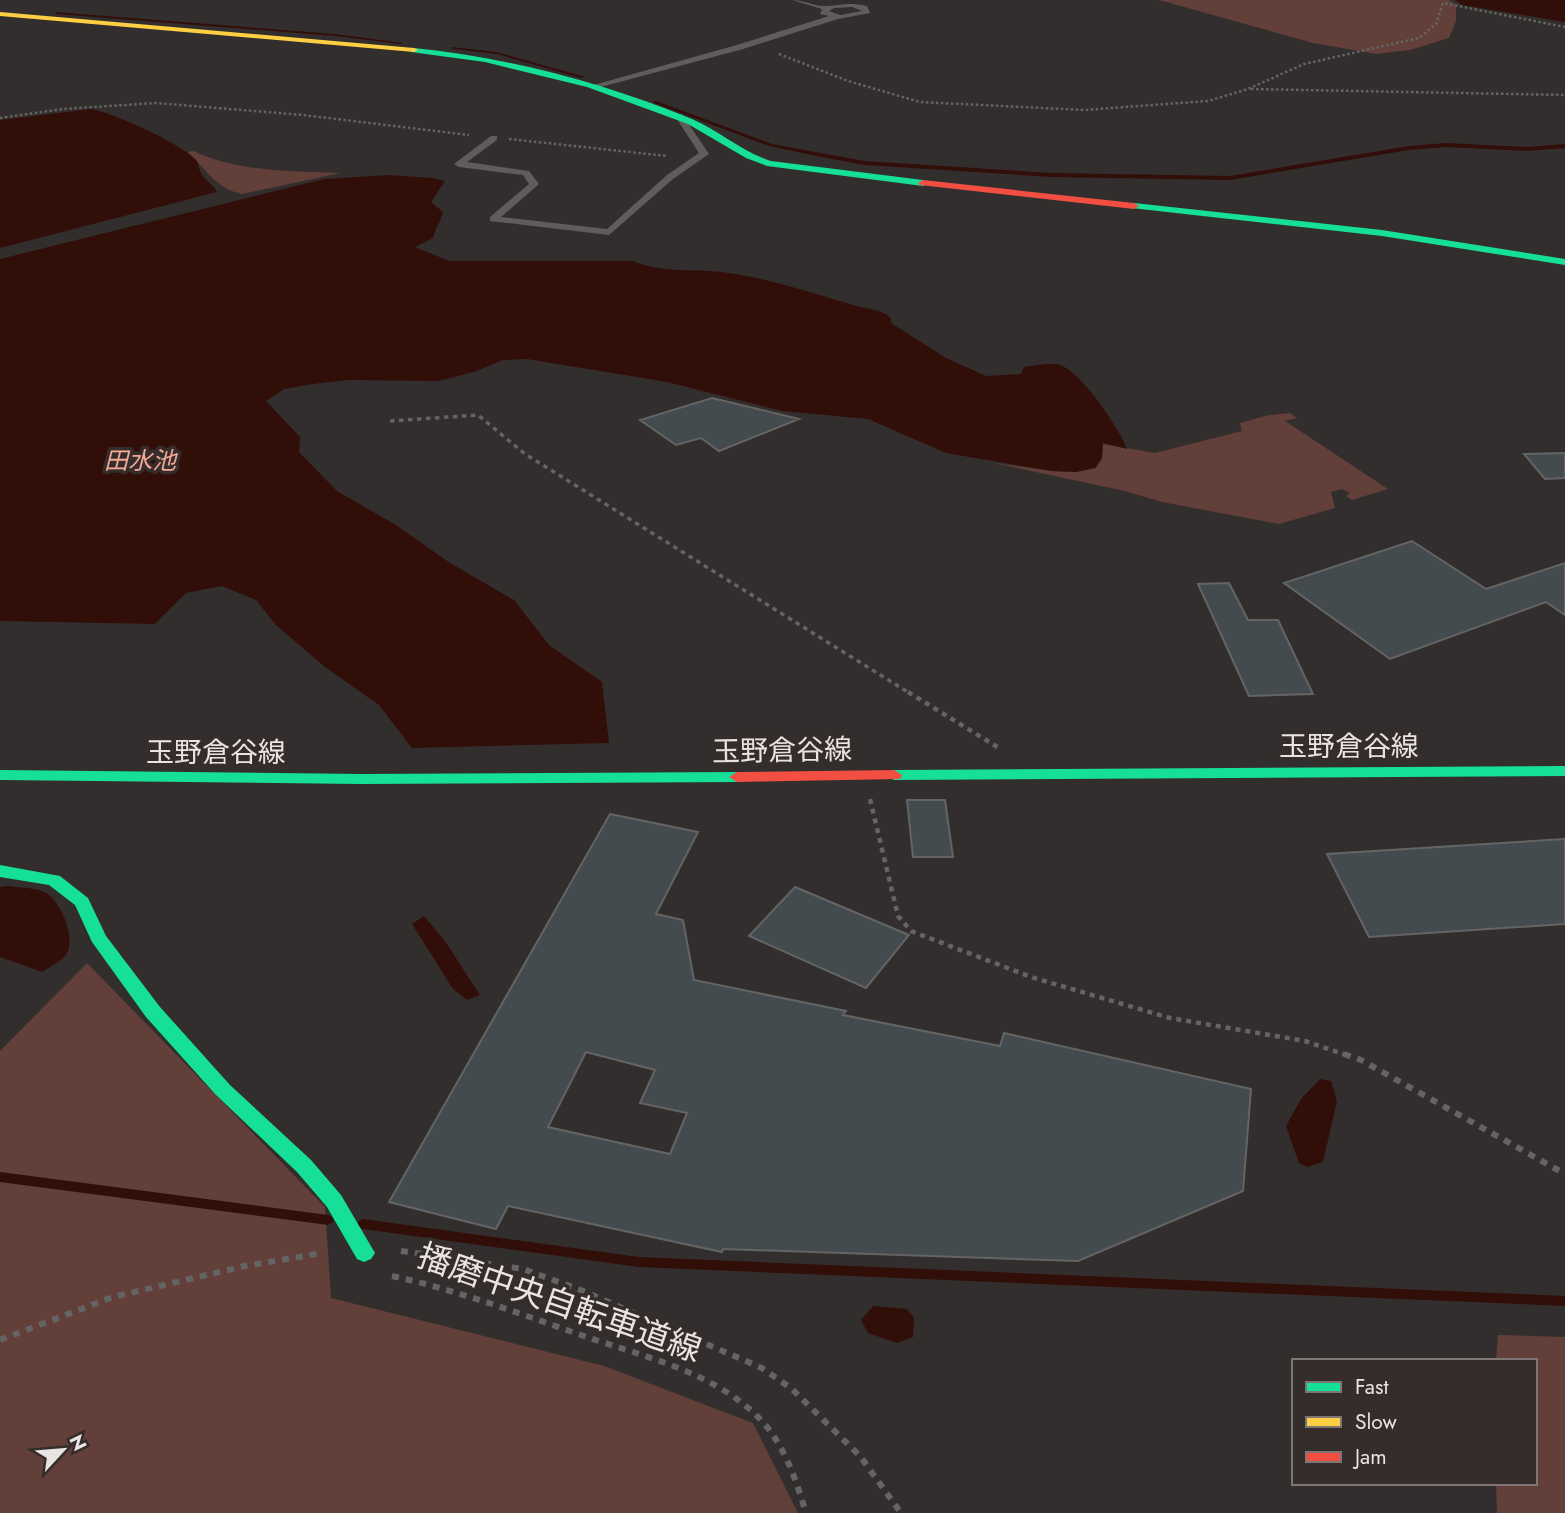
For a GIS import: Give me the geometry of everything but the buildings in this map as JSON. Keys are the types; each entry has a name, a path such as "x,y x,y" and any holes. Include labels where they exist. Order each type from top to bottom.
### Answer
{"street":[{"path":"0,14 449,53 520,64 679,116 718,133 745,154 786,169 1382,233 1565,262"},
{"name":"玉野倉谷線","path":"0,775 214,779 1565,771"},
{"path":"0,871 54,880 82,902 98,938 153,1012 223,1090 304,1166 334,1201 364,1253"}],"lane":[{"path":"594,86 740,47 835,17 856,17 867,12 852,5 825,8 796,0"},
{"path":"825,8 824,13 835,17"},
{"path":"494,138 459,164 526,173 534,184 493,219 609,232 670,177 704,154 679,116"}],"path":[{"path":"740,47 777,53 884,93 938,105 1084,110 1208,101 1248,89 1304,64 1419,38 1433,30 1442,17 1443,3 1565,27"},
{"path":"1248,89 1565,95"},
{"path":"0,118 63,109 156,103 303,115 697,159"},
{"path":"390,421 478,415 525,454 1007,753"},
{"path":"865,776 898,916 911,930 1031,976 1170,1018 1305,1041 1361,1060 1565,1174"},
{"path":"0,1340 113,1297 244,1266 322,1253 400,1251 523,1269 578,1289 761,1368 792,1389 860,1456 901,1513"},
{"name":"播磨中央自転車道線","path":"364,1253 369,1272 410,1280 498,1305 668,1365 738,1401 759,1418 778,1443 794,1476 806,1513"}],"shaded area":[{"path":"1159,0 1449,0 1456,5 1456,21 1449,38 1410,50 1376,54 1313,43"},
{"path":"193,151 247,167 340,173 242,194 217,182 187,152"},
{"path":"1290,413 1297,418 1285,421 1388,489 1352,500 1346,496 1350,493 1342,489 1331,492 1335,508 1279,524 1162,502 1125,491 994,463 1076,472 1096,468 1102,458 1103,444 1155,453 1242,431 1240,423 1269,415"},
{"path":"87,963 325,1207 331,1298 604,1366 753,1423 798,1513 0,1513 0,1051"},
{"path":"1498,1335 1565,1337 1565,1513 1497,1513 1496,1485 1537,1485 1537,1359 1496,1359"}],"water":[{"path":"1455,0 1565,0 1565,22 1462,5"},
{"path":"91,109 146,130 188,153 196,160 202,175 217,192 0,248 0,120"},
{"name":"田水池","path":"389,175 445,181 431,202 443,212 433,238 415,247 449,261 633,261 656,268 729,273 790,286 882,312 891,318 891,323 946,358 986,376 1021,374 1024,367 1044,364 1065,367 1097,400 1127,449 1103,443 1102,458 1095,468 1076,472 1052,471 946,453 868,419 782,411 667,382 527,359 503,360 474,372 438,381 349,380 313,384 284,389 266,401 300,437 299,452 337,491 514,600 549,645 602,682 609,743 412,748 379,705 325,667 276,625 256,600 222,586 186,593 155,624 0,621 0,259 324,179"},
{"path":"0,887 46,893 57,904 66,922 69,950 63,958 42,972 0,957"},
{"path":"424,916 445,941 480,995 467,1000 453,989 412,924"},
{"path":"1320,1079 1331,1081 1337,1101 1323,1162 1307,1167 1299,1163 1286,1126 1301,1099"},
{"path":"873,1306 907,1309 914,1318 913,1337 897,1343 868,1333 861,1320"}],"waterway":[{"path":"56,13 335,35 401,43"},
{"path":"453,48 497,53 583,77"},
{"path":"656,102 771,145 821,155 865,163 1051,175 1230,178 1409,148 1446,145 1527,149 1565,146"},
{"path":"0,1177 328,1220"},
{"path":"363,1224 639,1262 1565,1301"}],"traffic: fast":[{"path":"414,50 485,59 590,85 691,122 749,156 770,164 923,183"},
{"path":"1134,206 1382,233 1565,262"},
{"path":"894,775 1565,771"},
{"path":"0,775 361,779 737,777"},
{"path":"0,871 54,880 82,902 98,938 153,1012 223,1090 304,1166 334,1201 364,1253"}],"traffic: slow":[{"path":"0,14 414,50"}],"traffic: jam":[{"path":"923,183 1134,206"},
{"path":"737,777 894,775"}]}
